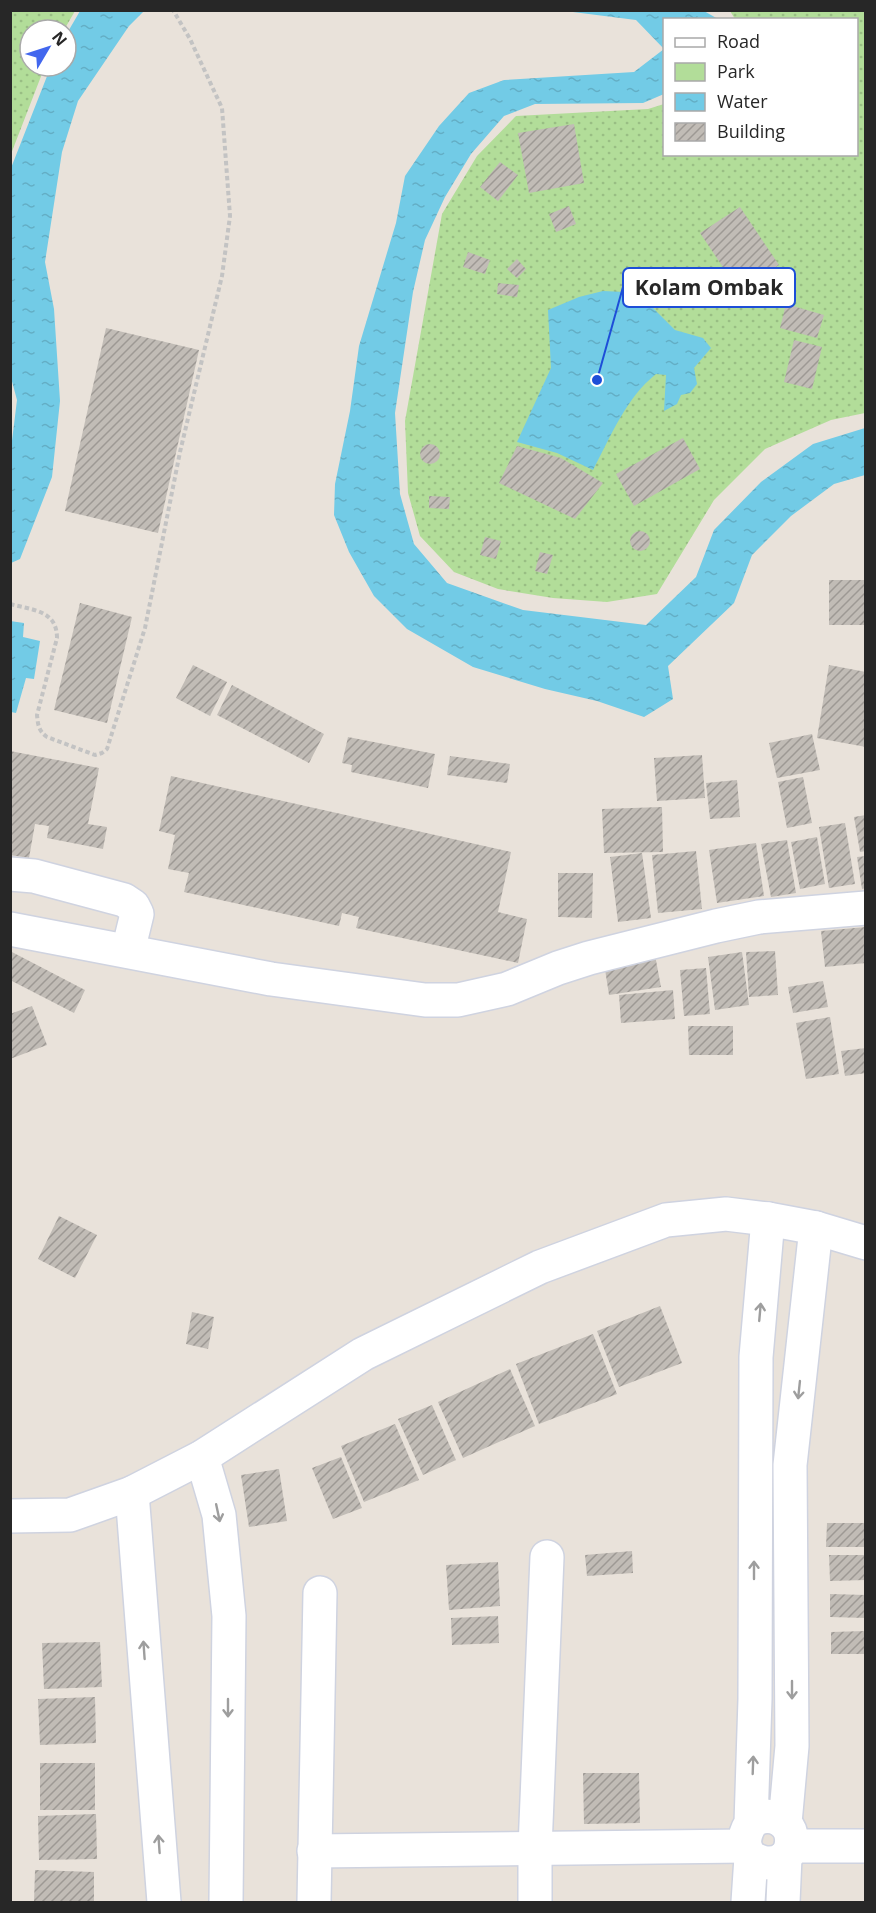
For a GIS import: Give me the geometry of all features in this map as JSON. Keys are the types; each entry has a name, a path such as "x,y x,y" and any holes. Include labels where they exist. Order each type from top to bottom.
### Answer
{"street":[{"path":"10,874 34,876 124,900 133,906 137,914 128,951"},
{"path":"10,929 271,980 425,1000 458,1000 507,989 589,958 716,926 759,917 866,908"},
{"path":"10,1516 70,1515 132,1493 202,1457 363,1354 540,1267 666,1220 726,1214 816,1228 866,1243"},
{"path":"748,1902 755,1652 756,1357 768,1219"},
{"path":"783,1902 792,1746 790,1465 816,1228"},
{"path":"756,1357 802,1358"},
{"path":"202,1457 219,1515 229,1617 226,1902"},
{"path":"132,1493 164,1902"},
{"path":"754,1535 791,1537"},
{"path":"535,1902 535,1848 547,1557"},
{"path":"314,1902 321,1593"},
{"path":"755,1652 792,1649"},
{"path":"749,1842 762,1817 774,1817 787,1842"},
{"path":"314,1851 749,1842"},
{"path":"749,1842 762,1864 774,1863 787,1842"},
{"path":"787,1842 866,1846"}],"path":[{"path":"10,604 44,613 50,617 57,629 57,638 37,715 41,732 48,738 95,755 105,752 145,628 180,452 222,276 230,216 222,108 190,39 174,12"}],"green space":[{"path":"11,10 75,11 71,18 18,18 18,78 40,78 11,154"},
{"path":"730,11 865,11 865,413 831,420 765,449 714,500 657,594 607,602 553,598 498,589 454,572 420,536 408,493 405,421 442,214 477,156 516,116 648,109 663,104 663,156 858,156 858,18 734,18"}],"water":[{"path":"80,11 144,11 129,26 78,101 62,152 45,262 54,309 60,401 52,477 20,559 11,563 10,457 17,400 10,374 11,168 46,78 78,78 78,18 76,18"},
{"path":"565,11 704,11 716,18 663,18 663,48 636,20"},
{"path":"663,50 663,94 643,103 535,104 504,116 471,154 445,197 425,240 413,292 395,413 400,494 414,544 447,583 523,610 646,625 696,577 714,530 761,482 813,444 865,428 865,475 834,484 791,516 752,555 734,603 668,666 673,699 644,717 597,701 545,689 473,667 407,629 374,596 349,552 334,515 335,484 350,411 359,346 396,223 405,176 439,126 469,93 504,80 634,72"},
{"path":"603,291 625,292 649,304 675,330 703,338 711,348 694,368 697,384 690,393 681,395 677,404 664,411 666,375 656,374 645,384 620,418 593,470 557,453 517,442 551,368 548,310 579,297"},
{"path":"10,621 24,623 23,637 40,641 34,679 26,678 16,713 11,712"}],"building":[{"path":"574,124 584,183 529,193 518,133"},
{"path":"500,162 518,175 498,201 480,187"},
{"path":"569,206 576,224 556,232 549,214"},
{"path":"740,207 779,265 739,291 700,233"},
{"path":"468,252 490,260 485,274 463,267"},
{"path":"517,259 526,269 517,278 507,269"},
{"path":"498,283 519,285 517,297 497,294"},
{"path":"786,304 824,315 817,338 780,328"},
{"path":"106,328 199,350 158,533 65,511"},
{"path":"794,340 822,347 812,389 784,382"},
{"path":"683,438 700,469 634,506 616,474"},
{"path":"426,444 434,444 440,450 440,458 434,464 426,464 420,458 420,450"},
{"path":"517,446 561,458 603,483 575,519 499,483"},
{"path":"429,496 450,497 449,509 429,508"},
{"path":"636,531 644,531 650,537 650,545 644,551 636,551 630,545 630,537"},
{"path":"485,537 501,541 496,559 480,555"},
{"path":"540,552 553,555 547,574 535,571"},
{"path":"829,580 866,580 866,625 829,625"},
{"path":"80,603 132,617 107,723 54,710"},
{"path":"193,665 227,682 210,716 176,698"},
{"path":"829,665 866,672 866,747 817,738"},
{"path":"232,685 324,734 309,763 217,715"},
{"path":"812,734 820,770 777,778 769,743"},
{"path":"348,737 435,754 428,788 351,772 352,765 342,763"},
{"path":"10,751 99,768 88,824 107,827 103,849 47,838 49,826 35,824 29,858 10,855"},
{"path":"702,755 705,798 657,801 654,758"},
{"path":"450,756 510,764 507,783 447,775"},
{"path":"171,776 511,852 498,912 527,919 518,963 356,928 359,917 342,913 339,926 184,892 189,873 168,869 175,835 159,831"},
{"path":"803,777 812,823 787,828 778,782"},
{"path":"737,780 740,817 710,819 706,783"},
{"path":"662,807 663,852 604,853 602,809"},
{"path":"866,815 866,851 860,852 854,817"},
{"path":"845,823 855,884 829,888 819,827"},
{"path":"817,837 825,884 800,889 791,842"},
{"path":"787,840 796,893 771,897 761,844"},
{"path":"756,843 764,896 717,903 709,850"},
{"path":"696,851 702,909 658,913 652,855"},
{"path":"642,853 651,918 618,922 610,857"},
{"path":"866,856 866,888 862,889 857,857"},
{"path":"558,873 593,873 592,918 558,917"},
{"path":"866,927 866,963 825,967 821,931"},
{"path":"10,951 85,990 74,1013 10,980"},
{"path":"775,951 778,995 749,997 746,952"},
{"path":"742,952 749,1005 715,1010 708,957"},
{"path":"655,955 661,987 609,995 604,963"},
{"path":"706,968 710,1014 684,1016 680,970"},
{"path":"823,981 828,1007 793,1013 788,987"},
{"path":"673,990 675,1019 621,1023 619,995"},
{"path":"32,1006 47,1045 10,1059 10,1014"},
{"path":"830,1017 839,1074 806,1079 796,1023"},
{"path":"688,1026 733,1026 733,1055 689,1055"},
{"path":"866,1048 866,1073 845,1076 841,1051"},
{"path":"59,1216 97,1235 75,1278 38,1259"},
{"path":"660,1306 682,1363 619,1387 597,1331"},
{"path":"192,1312 214,1317 208,1349 186,1344"},
{"path":"593,1334 617,1394 539,1424 516,1364"},
{"path":"510,1369 535,1426 463,1458 438,1402"},
{"path":"432,1405 456,1460 423,1475 398,1419"},
{"path":"395,1424 419,1480 364,1502 341,1446"},
{"path":"341,1457 362,1508 333,1519 312,1468"},
{"path":"279,1469 287,1521 249,1527 241,1475"},
{"path":"827,1523 866,1523 866,1547 826,1547"},
{"path":"632,1551 633,1573 587,1576 585,1555"},
{"path":"829,1555 866,1555 866,1580 830,1581"},
{"path":"498,1562 500,1606 449,1610 446,1565"},
{"path":"830,1594 866,1595 866,1618 830,1617"},
{"path":"498,1616 499,1643 452,1645 451,1618"},
{"path":"866,1631 866,1654 831,1654 831,1632"},
{"path":"100,1642 102,1687 44,1689 42,1643"},
{"path":"95,1697 96,1743 40,1745 38,1699"},
{"path":"40,1763 95,1763 95,1810 40,1810"},
{"path":"583,1773 639,1773 640,1823 584,1824"},
{"path":"96,1814 97,1859 39,1860 38,1816"},
{"path":"35,1870 94,1872 94,1902 34,1902"}],"place":[{"name":"Kolam Ombak","path":"597,380"}]}
